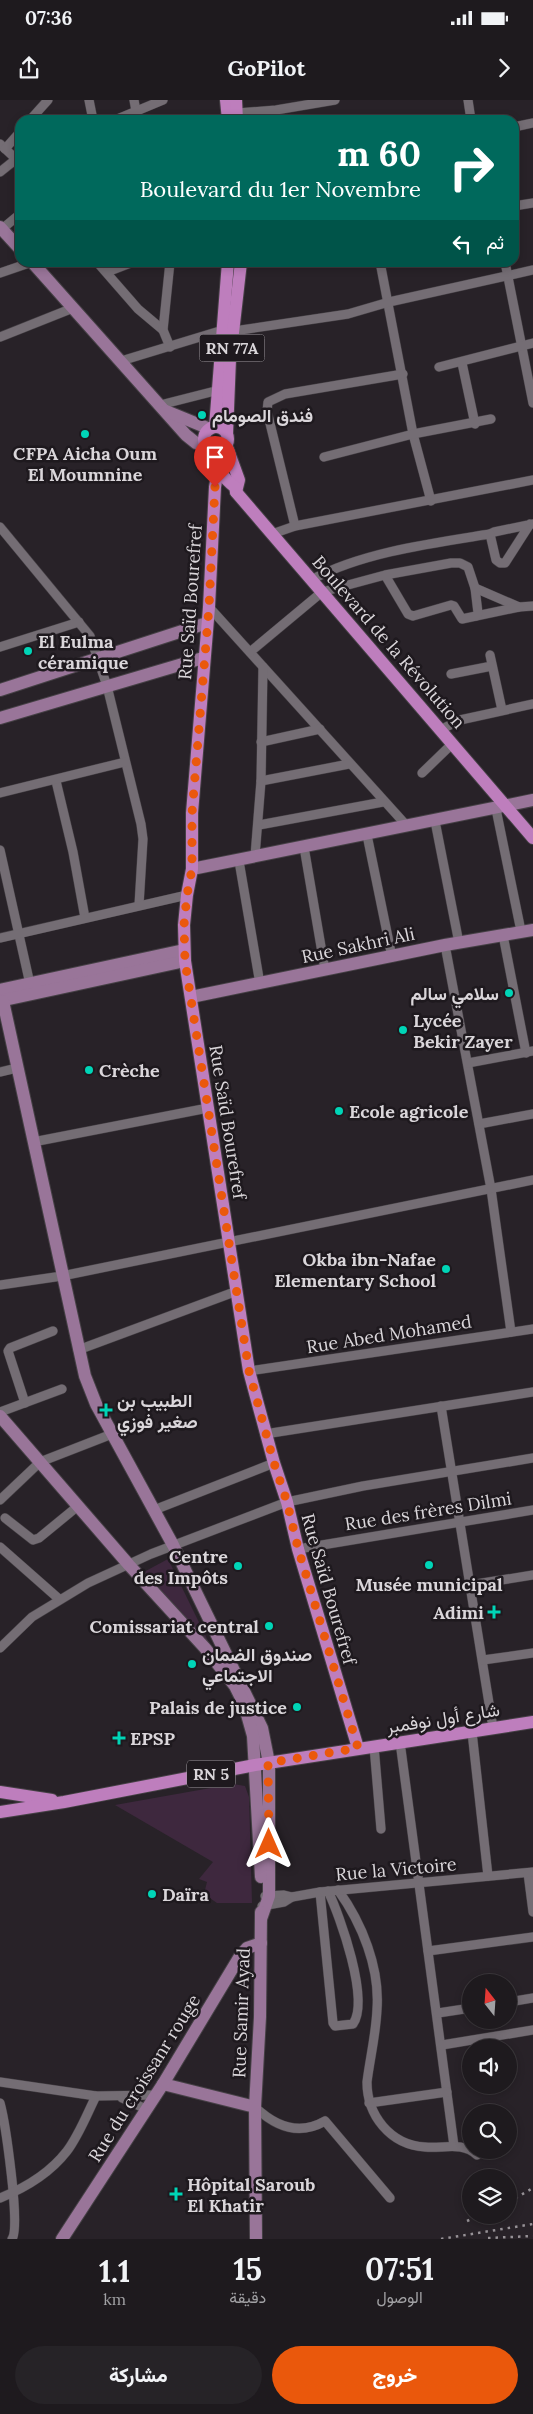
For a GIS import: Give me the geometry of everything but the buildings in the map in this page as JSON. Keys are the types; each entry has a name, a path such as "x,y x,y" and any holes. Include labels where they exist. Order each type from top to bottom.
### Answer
{"main road":[{"path":"226,100 233,115"},
{"path":"1,228 15,243"},
{"path":"36,267 188,438 196,444 217,451 229,449"},
{"path":"228,267 229,331"},
{"name":"RN 77A","path":"229,449 223,389 229,331 240,267"},
{"path":"218,469 204,436 213,428 223,389"},
{"path":"163,408 213,428 222,429 239,480 236,492"},
{"path":"218,469 229,449"},
{"name":"Rue Saïd Bourefref","path":"218,469 215,487 209,607 203,658 192,813 192,869 187,895 185,955 249,1371 274,1463 287,1502 298,1548 358,1748"},
{"name":"Boulevard de la Révolution","path":"218,469 226,479 236,486 236,492 453,743 501,807 533,838"},
{"path":"0,690 207,623"},
{"path":"0,718 203,658"},
{"path":"192,869 533,800"},
{"name":"Rue Sakhri Ali","path":"191,997 527,930"},
{"path":"1,997 30,984 185,955"},
{"path":"1,997 185,955"},
{"name":"Rue Samir Ayad","path":"1,997 78,1350 96,1404 174,1545 262,1728 268,1763 255,2108 256,2239"},
{"name":"Rue Samir Ayad","path":"0,1416 129,1565 205,1648 234,1686 250,1722 264,1845"},
{"name":"شارع أول نوفمبر","path":"358,1748 533,1722"},
{"name":"RN 5","path":"0,1812 358,1748"},
{"path":"0,1793 0,1802"},
{"name":"RN 5","path":"0,1793 64,1802"},
{"name":"Rue du croissanr rouge","path":"62,2239 163,2084 240,1956 247,1948 261,1943"},
{"path":"163,2084 255,2108"}],"street":[{"path":"34,115 48,100"},
{"path":"89,100 92,115"},
{"path":"134,100 136,111"},
{"path":"127,115 163,100"},
{"path":"233,115 335,100"},
{"path":"468,100 470,115"},
{"path":"276,110 277,115"},
{"path":"519,126 533,123"},
{"path":"15,136 2,146 15,155"},
{"path":"0,172 15,160"},
{"path":"519,205 533,203"},
{"path":"1,228 15,218"},
{"path":"0,273 17,267"},
{"path":"102,267 138,309 163,330 170,347"},
{"path":"107,272 120,267"},
{"path":"163,330 169,267"},
{"path":"381,267 413,434 431,501"},
{"path":"506,267 533,403"},
{"path":"121,361 229,331 348,314 389,302 533,270"},
{"path":"0,337 73,308"},
{"path":"439,367 462,363 533,343"},
{"path":"462,363 475,424"},
{"path":"295,526 267,411 268,402 285,394 403,374"},
{"path":"163,408 223,389"},
{"path":"324,457 413,434 475,424 491,419"},
{"path":"272,534 295,526 533,480"},
{"path":"313,579 333,568 355,561 532,524"},
{"path":"490,534 496,560 500,564 505,563 532,524"},
{"path":"2,531 90,636 99,657 143,839 139,905"},
{"path":"250,652 322,592 385,575 451,563 460,563 468,567 475,588 478,612 476,616"},
{"path":"385,575 408,614 413,616 451,605 454,606 462,619 518,607 533,606"},
{"path":"475,588 518,607"},
{"path":"209,607 320,729 383,802 407,826"},
{"path":"0,647 79,622"},
{"path":"490,655 502,710"},
{"path":"451,674 492,666"},
{"path":"255,856 261,781 263,667"},
{"path":"440,730 460,720 533,704"},
{"path":"261,742 320,729"},
{"path":"422,773 453,743"},
{"path":"0,793 56,781 125,762"},
{"path":"261,781 349,764"},
{"path":"56,781 73,852 85,918"},
{"path":"259,824 383,802"},
{"path":"501,807 527,930"},
{"path":"435,821 459,943"},
{"path":"367,834 392,957"},
{"path":"304,847 326,970"},
{"path":"0,850 30,984"},
{"path":"238,860 260,984"},
{"path":"0,938 187,895"},
{"path":"468,1063 530,1052 503,935"},
{"path":"445,945 491,1189 511,1332"},
{"path":"0,1072 17,1068"},
{"path":"33,1142 208,1108"},
{"path":"479,1124 533,1114"},
{"path":"0,1285 62,1276 533,1180"},
{"path":"78,1350 238,1291"},
{"name":"Rue Abed Mohamed","path":"249,1371 533,1329"},
{"path":"25,1403 4,1353 10,1348 53,1331"},
{"path":"0,1412 62,1389"},
{"path":"266,1434 533,1392"},
{"path":"441,1406 493,1728"},
{"path":"0,1500 40,1462 112,1434"},
{"path":"0,1648 32,1617 59,1599 174,1545 287,1502 533,1458"},
{"path":"154,1510 274,1463"},
{"path":"6,1518 32,1540 39,1538 78,1506"},
{"name":"Rue des frères Dilmi","path":"298,1548 533,1510"},
{"path":"0,1547 59,1599"},
{"path":"470,1585 533,1575"},
{"path":"483,1660 533,1654"},
{"path":"472,1732 488,1876"},
{"path":"400,1742 418,1883 438,2013 454,2146"},
{"path":"374,1746 381,1829"},
{"path":"530,1872 533,1912"},
{"name":"Rue la Victoire","path":"264,1905 284,1902 292,1897 324,1891 530,1872"},
{"path":"338,1890 365,1940 376,1986 377,2008 367,2082 369,2103 379,2123 399,2138 425,2147 454,2146 462,2148"},
{"path":"324,1891 347,1938 358,1993 358,2008 355,2021 351,2025 335,2026 333,2023 324,1891"},
{"path":"428,1951 533,1937"},
{"path":"518,2000 533,1998"},
{"path":"438,2013 462,2009"},
{"path":"442,2045 533,2030"},
{"path":"0,2082 96,2096 155,2095"},
{"path":"369,2103 447,2092"},
{"path":"0,2198 14,2193 40,2176 67,2151 96,2096"},
{"path":"119,2096 146,2108"},
{"path":"1,2107 14,2193 15,2232 12,2239"},
{"path":"255,2108 274,2124 294,2128 309,2128 324,2121 390,2198"}],"shaded area":[{"path":"168,1559 213,1651 142,1573"},
{"path":"233,1784 245,1786 249,1797 252,1903 217,1903 204,1894 207,1882 199,1879 213,1862 115,1805"}],"railway":[{"path":"517,2197 533,2188"},
{"path":"441,2239 533,2224"},
{"path":"488,2238 533,2236"}],"place":[{"name":"فندق الصومام","path":"202,415"},
{"name":"CFPA Aicha Oum El Moumnine","path":"85,434"},
{"name":"El Eulma céramique","path":"28,651"},
{"name":"سلامي سالم","path":"509,993"},
{"name":"Lycée Bekir Zayer","path":"403,1030"},
{"name":"Crèche","path":"89,1070"},
{"name":"Ecole agricole","path":"339,1111"},
{"name":"Okba ibn-Nafae Elementary School","path":"446,1269"},
{"name":"الطبيب بن صغير فوزي","path":"106,1410"},
{"name":"Musée municipal","path":"429,1565"},
{"name":"Centre des Impôts","path":"238,1566"},
{"name":"Adimi","path":"494,1612"},
{"name":"Comissariat central","path":"269,1626"},
{"name":"صندوق الضمان الاجتماعي","path":"192,1664"},
{"name":"Palais de justice","path":"297,1707"},
{"name":"EPSP","path":"119,1738"},
{"name":"Daïra","path":"152,1894"},
{"name":"Hôpital Saroub El Khatir","path":"176,2194"}],"route":[{"path":"215,487 209,607 203,658 192,813 192,869 184,925 185,961 249,1371 274,1463 287,1502 298,1548 358,1748 268,1763 269,1844"}]}
